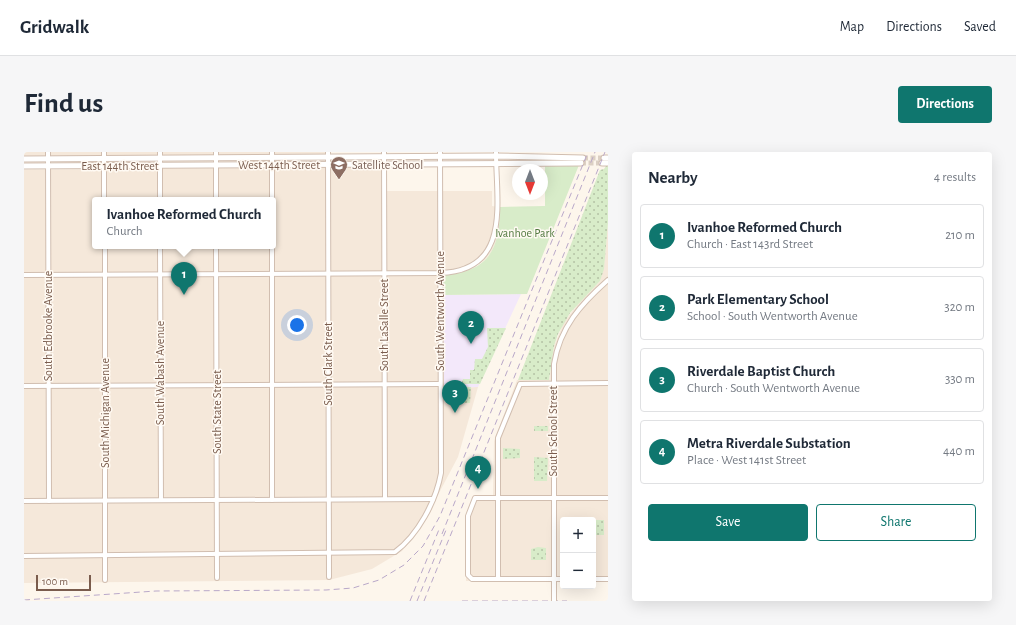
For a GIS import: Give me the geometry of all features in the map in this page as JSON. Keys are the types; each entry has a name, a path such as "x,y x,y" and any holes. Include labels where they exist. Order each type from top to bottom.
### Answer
{"street":[{"name":"South Wentworth Avenue","path":"329,553 395,552 417,528 433,499 441,472 440,154"},
{"name":"West 144th Street","path":"216,155 496,154 543,160"},
{"path":"24,275 440,273 467,268 482,259 491,247 496,229 496,154"},
{"name":"East 144th Street","path":"24,159 48,155 216,155"},
{"name":"South Edbrooke Avenue","path":"48,155 48,501"},
{"path":"104,155 104,197"},
{"path":"160,155 160,197"},
{"path":"216,155 216,197"},
{"path":"272,155 272,197"},
{"name":"South Clark Street","path":"328,155 329,577"},
{"name":"South LaSalle Street","path":"384,155 385,499"},
{"name":"West 144th Street","path":"216,165 496,164 543,160 582,160"},
{"name":"East 144th Street","path":"24,166 216,165"},
{"name":"South Michigan Avenue","path":"105,249 105,580"},
{"name":"South Wabash Avenue","path":"160,249 161,500"},
{"name":"South State Street","path":"216,249 217,578"},
{"path":"272,249 272,500"},
{"name":"South School Street","path":"554,601 553,384 556,354 564,329 580,307 608,280"},
{"path":"498,579 498,438 520,384 608,383"},
{"path":"24,386 440,384"},
{"path":"560,579 472,579 468,575 468,516 475,498 608,498"},
{"path":"24,501 433,499"},
{"path":"24,556 329,553"},
{"path":"596,579 608,579"}],"shaded area":[{"path":"24,152 328,152 328,157 24,159"},
{"path":"381,167 381,191 492,191 492,206 500,207 500,229 492,251 485,260 464,273 443,276 447,388 478,387 458,457 421,527 402,551 372,569 329,580 24,583 24,170"},
{"path":"608,223 608,581 596,581 596,517 560,517 560,581 466,581 466,516 473,496 493,495 494,441 517,380 549,380 554,346 564,322 578,304 600,281 604,267"},
{"path":"521,294 478,387 444,388 443,295"}],"green space":[{"name":"Ivanhoe Park","path":"579,165 527,294 443,295 443,275 459,273 471,269 489,256 498,235 500,207 545,206 545,200 548,200 548,166"},
{"path":"608,166 608,223 604,269 600,281 570,313 558,334 554,346 549,380 518,380 600,170 604,169"},
{"path":"487,328 506,328 480,384 461,384 463,379 470,379 470,370 474,370 475,359 482,359 488,347"},
{"path":"471,387 470,403 447,403 447,388"},
{"path":"534,426 548,426 548,431 534,431"},
{"path":"503,448 520,449 520,458 503,459"},
{"path":"534,457 548,458 547,481 534,481"},
{"path":"596,520 604,520 604,535 596,535"},
{"path":"538,547 546,548 546,560 531,560 531,549"}],"tunnel":[{"path":"583,158 604,158"},
{"path":"581,163 602,163"}],"railway":[{"path":"24,600 156,591 326,590 353,588 379,580 404,565 423,546 440,516 588,152"},
{"path":"442,534 595,152"},
{"path":"424,601 605,152"},
{"path":"410,601 440,527"},
{"path":"417,601 446,530"},
{"path":"462,601 567,601"}],"place":[{"name":"Satellite School","path":"339,180"},
{"name":"Ivanhoe Reformed Church","path":"184,295"},
{"name":"Park Elementary School","path":"471,344"},
{"name":"Riverdale Baptist Church","path":"455,413"},
{"name":"Metra Riverdale Substation","path":"478,489"}]}
